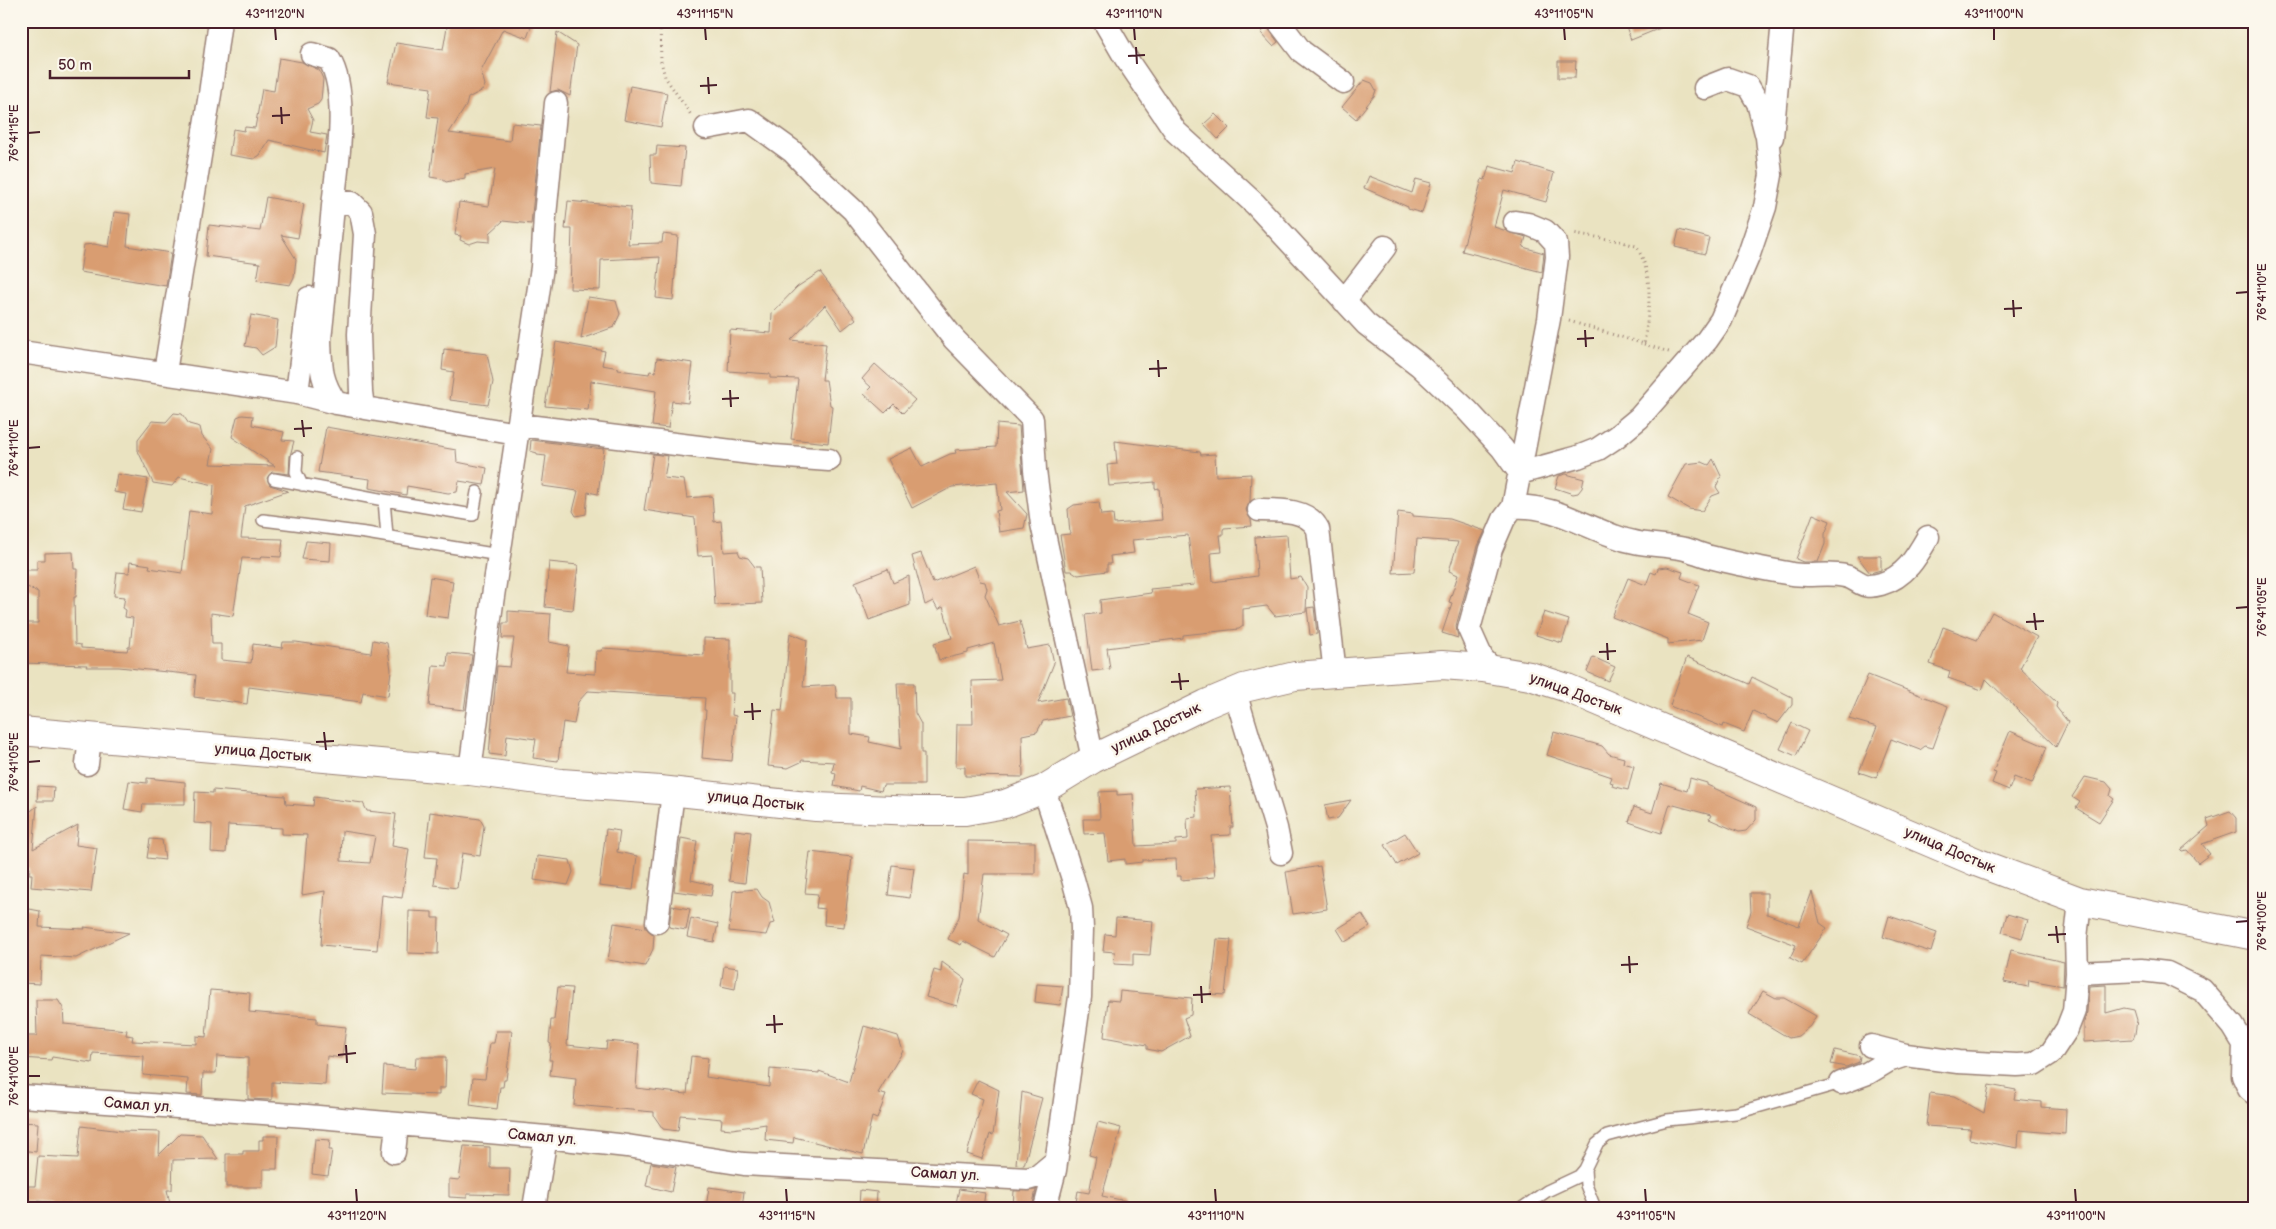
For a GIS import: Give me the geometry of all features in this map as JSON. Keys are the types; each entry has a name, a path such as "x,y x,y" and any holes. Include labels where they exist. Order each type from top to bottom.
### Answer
{"main road":[{"name":"улица Достык","path":"21,730 470,771 561,783 673,792 816,807 965,811 1005,804 1044,789 1093,759 1235,692 1295,676 1442,665 1492,669 1530,676 1567,688 1976,862 2080,901 2255,936"}],"street":[{"path":"164,372 210,94 220,21"},
{"path":"1104,21 1125,57 1176,132 1255,204 1366,324 1419,365 1467,410 1502,448 1520,473"},
{"path":"1278,21 1301,50 1343,82"},
{"path":"1520,473 1598,449 1616,437 1639,418 1720,320 1748,257 1765,207 1771,175 1772,136 1783,21"},
{"path":"312,54 329,59 335,69 339,95 338,164 320,339 321,371 326,389 336,403"},
{"path":"1705,88 1728,79 1749,79 1760,76 1771,69 1780,58"},
{"path":"1728,79 1748,86 1758,104 1767,137 1771,175"},
{"path":"470,771 499,555 542,267 556,103"},
{"path":"706,128 749,120 792,151 853,210 954,339 1032,419 1035,470 1042,524 1093,759"},
{"path":"296,393 317,237 324,164 338,164"},
{"path":"334,201 352,203 356,207 360,212 365,234 359,334 363,407"},
{"path":"1492,669 1482,658 1469,629 1491,549 1504,519 1513,508 1550,314 1557,257 1556,243 1545,231 1528,224 1515,222"},
{"path":"1344,301 1385,247"},
{"path":"21,352 164,372 296,393 336,403 518,430 829,460"},
{"path":"1513,508 1526,506 1552,511 1591,525 1614,536 1645,545 1685,549 1712,557 1795,574 1826,573 1848,576 1862,585 1880,584 1900,574 1914,562 1928,537"},
{"path":"1259,510 1281,510 1309,517 1318,528 1335,673"},
{"path":"1235,692 1282,853"},
{"path":"87,764 90,737"},
{"path":"1044,789 1073,879 1080,908 1082,929 1080,997 1056,1160 1045,1208"},
{"path":"657,922 673,792"},
{"path":"1871,1046 1906,1055 1998,1065 2034,1064 2050,1053 2067,1029 2074,1011 2077,972 2076,938 2080,901"},
{"path":"2077,972 2141,970 2167,973 2202,990 2233,1026 2244,1044 2243,1076 2249,1089 2255,1094"},
{"path":"1841,1083 1868,1073 1888,1061 1906,1055"},
{"name":"Самал ул.","path":"21,1096 546,1137 627,1146 752,1164 1028,1179 1038,1176 1056,1160"},
{"path":"394,1152 397,1125"},
{"path":"534,1208 546,1137"}],"lane":[{"path":"297,457 296,472 302,485"},
{"path":"274,479 384,500 473,514 477,492"},
{"path":"384,500 387,536"},
{"path":"263,520 387,536 499,555"},
{"path":"1522,1208 1547,1191 1579,1176 1585,1170 1597,1144 1607,1136 1667,1120 1736,1112 1788,1096 1841,1083"},
{"path":"1585,1170 1586,1186 1595,1208"}],"path":[{"path":"660,21 661,61 665,77 696,123 706,128"},
{"path":"1545,231 1584,234 1636,246 1645,261 1649,282 1648,317 1644,344"},
{"path":"1550,314 1690,358"}],"building":[{"path":"448,21 533,21 527,38 503,29 481,71 485,85 483,90 468,98 466,106 449,133 510,141 512,123 541,126 531,224 503,221 490,233 490,242 478,241 469,244 460,240 461,236 455,235 459,202 489,206 495,169 465,174 465,178 446,182 442,179 430,177 438,118 427,117 431,88 388,82 396,43 443,50"},
{"path":"1624,21 1675,21 1675,22 1631,40"},
{"path":"1267,27 1278,42 1273,46 1261,33"},
{"path":"557,32 577,45 570,96 558,90 550,92"},
{"path":"279,58 302,62 319,70 323,79 321,100 318,104 307,109 313,120 310,132 327,135 324,153 269,140 260,155 254,159 229,155 233,129 244,131 245,127 255,128 262,89 274,91"},
{"path":"1558,61 1576,61 1575,78 1558,78"},
{"path":"1364,80 1372,83 1376,90 1374,96 1356,119 1342,107"},
{"path":"630,86 667,93 661,127 624,120"},
{"path":"1215,114 1229,128 1218,139 1204,124"},
{"path":"657,146 685,148 681,186 651,183 650,155 656,155"},
{"path":"1518,162 1554,173 1546,202 1504,190 1494,227 1526,237 1523,247 1544,253 1542,272 1462,251 1482,179 1485,180 1489,166 1515,173"},
{"path":"1369,176 1412,193 1416,179 1431,183 1422,213 1408,209 1408,207 1364,188"},
{"path":"266,197 304,204 298,238 281,235 296,259 294,277 290,285 257,280 260,263 206,256 209,225 260,231"},
{"path":"568,201 631,207 628,244 662,243 663,234 678,236 673,300 656,298 660,257 601,260 600,290 570,289 572,229 565,229"},
{"path":"114,212 130,214 127,246 171,253 166,286 80,272 84,245 94,244 109,247"},
{"path":"1679,230 1709,238 1705,254 1675,247"},
{"path":"820,272 856,319 842,330 825,305 791,340 826,344 822,380 826,380 830,405 832,406 828,443 791,439 798,379 770,378 770,374 728,371 730,330 771,333 772,313 797,287"},
{"path":"588,297 616,301 620,314 614,327 581,339"},
{"path":"251,315 278,320 275,347 262,355 256,348 245,346"},
{"path":"556,342 605,351 602,365 619,368 618,370 649,374 650,371 655,372 657,358 693,363 688,403 672,401 668,428 652,426 656,391 591,381 588,410 545,406"},
{"path":"444,349 487,354 493,382 488,405 450,400 454,372 442,370"},
{"path":"875,364 915,400 903,413 894,404 885,413 864,394 871,387 862,379"},
{"path":"174,413 182,414 189,424 200,427 202,436 213,449 210,464 275,466 232,437 237,417 242,415 253,416 252,425 284,432 282,440 294,441 290,456 289,474 272,472 267,478 270,485 288,491 245,506 241,538 283,539 281,557 242,558 233,616 211,613 212,644 221,644 221,660 251,663 253,644 282,648 283,642 296,642 371,653 373,640 387,643 391,670 388,696 363,692 361,702 249,687 247,704 194,697 196,675 119,667 21,663 21,623 38,623 38,592 25,586 26,570 37,570 37,560 45,560 45,553 73,552 74,569 77,569 76,597 74,597 75,644 81,645 81,648 127,651 128,647 130,647 133,618 125,617 126,610 123,608 125,597 114,596 117,572 129,573 130,562 150,565 149,568 182,573 189,511 212,514 214,485 179,477 172,486 153,483 138,451 138,439 152,421 166,422"},
{"path":"997,424 1019,426 1024,490 1007,492 1027,514 1024,528 999,532 996,511 1000,510 997,483 952,487 912,508 888,459 912,448 922,467 956,453 955,450 996,447"},
{"path":"326,427 456,450 457,462 487,468 484,485 459,481 457,492 448,493 407,486 406,495 369,488 370,479 318,472"},
{"path":"531,440 604,449 598,494 588,492 586,514 576,516 573,511 578,491 542,486 546,456 537,455 537,453 530,451"},
{"path":"1115,441 1200,452 1201,455 1215,454 1216,476 1251,474 1250,501 1246,510 1252,526 1224,528 1223,535 1220,535 1222,552 1211,553 1213,582 1257,576 1255,537 1287,535 1290,579 1301,577 1307,587 1306,612 1275,616 1267,606 1243,609 1243,626 1239,629 1183,635 1183,638 1107,648 1110,669 1092,671 1085,615 1101,613 1100,600 1151,593 1150,589 1194,585 1188,535 1132,540 1134,553 1110,556 1111,564 1107,564 1107,571 1078,575 1072,571 1066,571 1060,535 1070,534 1068,509 1074,505 1099,502 1101,515 1113,514 1114,524 1162,520 1159,488 1155,489 1155,482 1109,486 1107,465 1117,464"},
{"path":"653,454 668,456 664,478 684,480 687,498 712,496 714,522 721,521 724,552 738,551 740,556 748,558 755,567 760,567 762,603 715,605 712,555 698,556 695,518 644,510"},
{"path":"1713,459 1721,476 1716,487 1720,493 1712,496 1702,511 1689,509 1668,497 1686,464 1702,462 1709,465"},
{"path":"117,474 148,479 141,512 123,509 126,494 114,492"},
{"path":"1566,474 1584,479 1582,488 1578,493 1573,494 1555,488 1559,476"},
{"path":"1398,512 1413,514 1413,516 1450,519 1485,531 1478,546 1456,626 1458,638 1442,633 1452,603 1449,602 1458,575 1449,571 1458,542 1417,539 1414,572 1393,573"},
{"path":"1813,514 1830,521 1825,534 1825,544 1818,562 1803,562 1796,559"},
{"path":"306,541 331,543 330,561 302,559"},
{"path":"921,553 933,583 974,566 980,581 985,582 987,589 985,595 999,626 1020,621 1027,649 1050,645 1054,663 1038,703 1066,698 1070,716 1043,721 1037,732 1022,735 1023,777 965,776 965,767 956,767 957,724 973,724 972,681 1001,680 994,643 968,650 968,653 939,660 934,643 952,638 943,607 938,610 933,601 925,605 912,556"},
{"path":"1857,556 1881,556 1881,570 1870,573"},
{"path":"549,562 578,565 573,610 545,607"},
{"path":"1667,567 1683,572 1681,578 1699,585 1688,614 1708,622 1702,640 1668,644 1668,639 1612,617 1628,578 1646,585 1651,572 1656,574 1658,568"},
{"path":"888,569 893,583 909,576 910,605 869,620 855,582"},
{"path":"430,577 453,581 448,618 425,615"},
{"path":"1314,607 1317,634 1310,635 1307,608"},
{"path":"508,611 551,614 549,642 569,646 566,672 595,674 596,651 601,651 603,648 704,655 704,638 730,639 730,693 733,693 732,715 736,716 732,761 702,758 706,710 704,710 705,698 588,691 578,702 574,724 563,722 558,761 533,758 536,739 507,735 505,756 489,754 497,666 510,667 514,638 502,638 503,623 508,623"},
{"path":"1544,612 1569,620 1562,643 1536,635"},
{"path":"1992,612 2037,637 2020,668 2057,703 2056,707 2068,722 2056,747 1986,679 1982,690 1948,678 1950,671 1930,664 1943,627 1977,640"},
{"path":"790,633 807,640 803,687 835,685 837,698 851,698 851,734 870,737 869,742 901,749 897,683 914,683 915,713 921,724 921,753 924,753 924,785 883,785 881,791 860,786 859,791 834,786 836,773 832,772 834,762 802,760 788,768 768,766 774,710 782,711"},
{"path":"448,653 472,655 464,710 429,706 433,665 447,666"},
{"path":"1593,657 1615,667 1608,681 1587,672"},
{"path":"1687,657 1749,684 1752,677 1792,697 1792,705 1778,723 1753,711 1744,732 1724,724 1723,727 1672,707 1670,705"},
{"path":"1868,675 1948,706 1933,748 1925,746 1920,750 1891,739 1876,778 1859,772 1877,727 1849,719"},
{"path":"1792,723 1808,731 1796,756 1780,749"},
{"path":"2010,731 2047,747 2032,784 2014,777 2009,790 1992,783 1996,773 1993,772"},
{"path":"1554,732 1602,746 1609,754 1624,758 1623,763 1634,766 1628,790 1612,786 1613,783 1610,782 1612,777 1547,755"},
{"path":"2085,777 2106,782 2112,789 2110,796 2114,799 2099,822 2076,808 2080,802 2072,797"},
{"path":"147,778 185,782 185,804 143,804 142,812 124,809 129,781 147,783"},
{"path":"1690,778 1707,783 1707,785 1756,807 1756,820 1746,831 1739,832 1709,819 1711,815 1670,804 1661,833 1629,822 1634,807 1652,813 1661,783 1687,791"},
{"path":"38,786 54,787 53,801 37,801"},
{"path":"1230,787 1233,827 1230,827 1230,835 1211,836 1215,877 1181,880 1181,876 1177,876 1176,859 1142,860 1142,862 1125,864 1125,859 1108,861 1105,833 1084,834 1083,819 1100,819 1099,792 1117,791 1117,795 1133,794 1136,846 1176,844 1176,840 1188,839 1187,818 1197,817 1195,789"},
{"path":"213,790 285,796 286,804 313,806 314,797 363,803 367,811 396,814 392,846 409,849 402,898 382,895 377,950 321,945 325,891 302,895 307,835 282,834 282,828 228,825 226,853 211,852 212,824 194,823 195,792 213,793","holes":["342,831 375,836 370,863 341,861"]},
{"path":"1351,800 1338,818 1328,820 1325,805"},
{"path":"37,806 33,849 78,825 76,845 97,848 91,892 31,887 32,874 29,874 30,868 21,867 21,819"},
{"path":"2230,811 2236,818 2236,832 2202,844 2210,854 2198,863 2187,850 2181,850 2209,826 2207,819"},
{"path":"430,812 480,819 484,826 480,856 462,853 457,888 434,885 437,858 425,857"},
{"path":"606,829 620,831 617,852 637,856 633,890 599,886"},
{"path":"735,830 751,832 745,883 729,881"},
{"path":"1405,833 1418,853 1397,865 1385,845"},
{"path":"681,838 697,841 691,880 713,885 711,896 674,891"},
{"path":"150,839 162,840 165,860 147,858"},
{"path":"968,841 1035,842 1035,874 984,874 978,919 1007,935 995,957 963,941 961,945 948,939 959,917 964,874 968,875"},
{"path":"810,852 852,857 844,927 824,925 825,909 816,908 818,894 805,893"},
{"path":"537,856 570,860 573,872 568,885 534,880"},
{"path":"892,865 914,868 910,898 888,895"},
{"path":"1320,866 1327,909 1293,914 1286,872"},
{"path":"757,889 762,897 769,902 775,923 770,924 766,935 729,931 733,891"},
{"path":"1812,892 1820,923 1827,928 1802,964 1790,958 1796,945 1746,926 1751,912 1750,893 1767,893 1767,914 1799,926"},
{"path":"672,906 690,909 686,930 669,927"},
{"path":"24,908 40,911 39,927 85,929 84,927 129,933 76,958 41,956 40,984 21,983 21,926"},
{"path":"409,911 432,912 432,918 439,918 438,954 408,953"},
{"path":"1362,914 1370,927 1345,942 1337,929"},
{"path":"2007,914 2028,920 2022,938 2002,932"},
{"path":"1889,916 1937,932 1931,952 1883,937"},
{"path":"691,918 718,924 714,942 687,937"},
{"path":"1116,918 1153,921 1150,955 1133,954 1133,965 1114,964 1115,952 1103,951 1105,934 1115,935"},
{"path":"614,923 646,928 654,935 653,949 645,966 608,960"},
{"path":"1217,939 1231,940 1225,995 1211,994"},
{"path":"2011,950 2064,962 2063,986 2029,980 2028,987 2004,982"},
{"path":"942,962 965,979 957,1006 926,997 934,970 941,972"},
{"path":"724,966 738,968 735,989 721,986"},
{"path":"1037,984 1063,986 1060,1005 1035,1002"},
{"path":"2106,985 2106,1013 2124,1008 2134,1010 2137,1020 2135,1034 2133,1039 2084,1042 2084,1022 2087,1012 2089,986"},
{"path":"558,987 572,988 567,1045 606,1049 607,1041 639,1044 636,1088 687,1094 691,1056 708,1058 706,1077 769,1087 770,1069 819,1073 819,1071 849,1082 864,1026 898,1036 903,1051 878,1093 886,1095 877,1119 872,1117 863,1154 794,1137 793,1143 765,1140 766,1124 732,1129 721,1128 722,1119 680,1115 678,1131 663,1129 654,1116 654,1112 574,1105 576,1078 550,1075 552,1060 549,1060 551,1020 554,1020"},
{"path":"210,990 250,993 249,1012 317,1018 317,1024 346,1027 342,1058 327,1056 325,1085 272,1082 272,1100 248,1099 248,1058 217,1056 216,1073 203,1073 202,1095 187,1094 188,1079 143,1075 144,1056 93,1053 92,1063 52,1057 51,1060 21,1058 22,1036 37,1036 36,1000 58,1000 63,1008 64,1024 127,1030 126,1035 133,1036 132,1041 196,1044 196,1036 206,1037"},
{"path":"1120,991 1192,998 1191,1015 1184,1018 1190,1036 1161,1052 1147,1049 1147,1045 1104,1037 1108,1000 1119,1001"},
{"path":"1763,991 1776,998 1784,998 1816,1016 1810,1026 1798,1036 1789,1038 1749,1014"},
{"path":"496,1031 512,1031 506,1080 504,1080 503,1087 500,1087 497,1109 470,1105 473,1078 485,1079 490,1043 494,1043"},
{"path":"1835,1050 1860,1056 1859,1062 1846,1067 1831,1064"},
{"path":"416,1057 446,1057 445,1088 439,1088 439,1095 382,1093 384,1066 415,1069"},
{"path":"978,1080 999,1090 993,1135 990,1134 982,1159 967,1154 983,1099 971,1094"},
{"path":"1989,1085 2016,1090 2014,1099 2041,1102 2041,1107 2066,1109 2065,1134 2019,1130 2018,1148 1969,1139 1971,1129 1926,1126 1930,1093 1954,1096 1984,1113"},
{"path":"1022,1092 1042,1098 1024,1165 1016,1164"},
{"path":"21,1122 38,1123 36,1152 21,1150"},
{"path":"1098,1122 1121,1128 1102,1196 1126,1201 1126,1208 1075,1208 1078,1191 1089,1193 1096,1157 1089,1155"},
{"path":"81,1126 122,1131 160,1132 159,1155 180,1134 202,1135 218,1159 173,1160 172,1190 167,1190 171,1208 93,1208 50,1205 51,1202 21,1200 21,1186 35,1186 38,1156 78,1158"},
{"path":"263,1136 278,1136 277,1169 263,1169 263,1187 226,1187 226,1154 243,1154 243,1151 259,1151 259,1140 263,1140"},
{"path":"315,1139 330,1140 329,1150 332,1150 328,1176 312,1174"},
{"path":"464,1146 490,1147 490,1168 510,1168 509,1195 467,1194 467,1198 449,1197 449,1179 459,1180"},
{"path":"651,1163 676,1167 671,1192 646,1186"},
{"path":"709,1187 744,1192 742,1208 706,1208"},
{"path":"959,1189 985,1193 983,1208 955,1208"},
{"path":"860,1190 877,1192 876,1208 859,1208"},
{"path":"1036,1190 1032,1208 1013,1208 1014,1191"}]}
